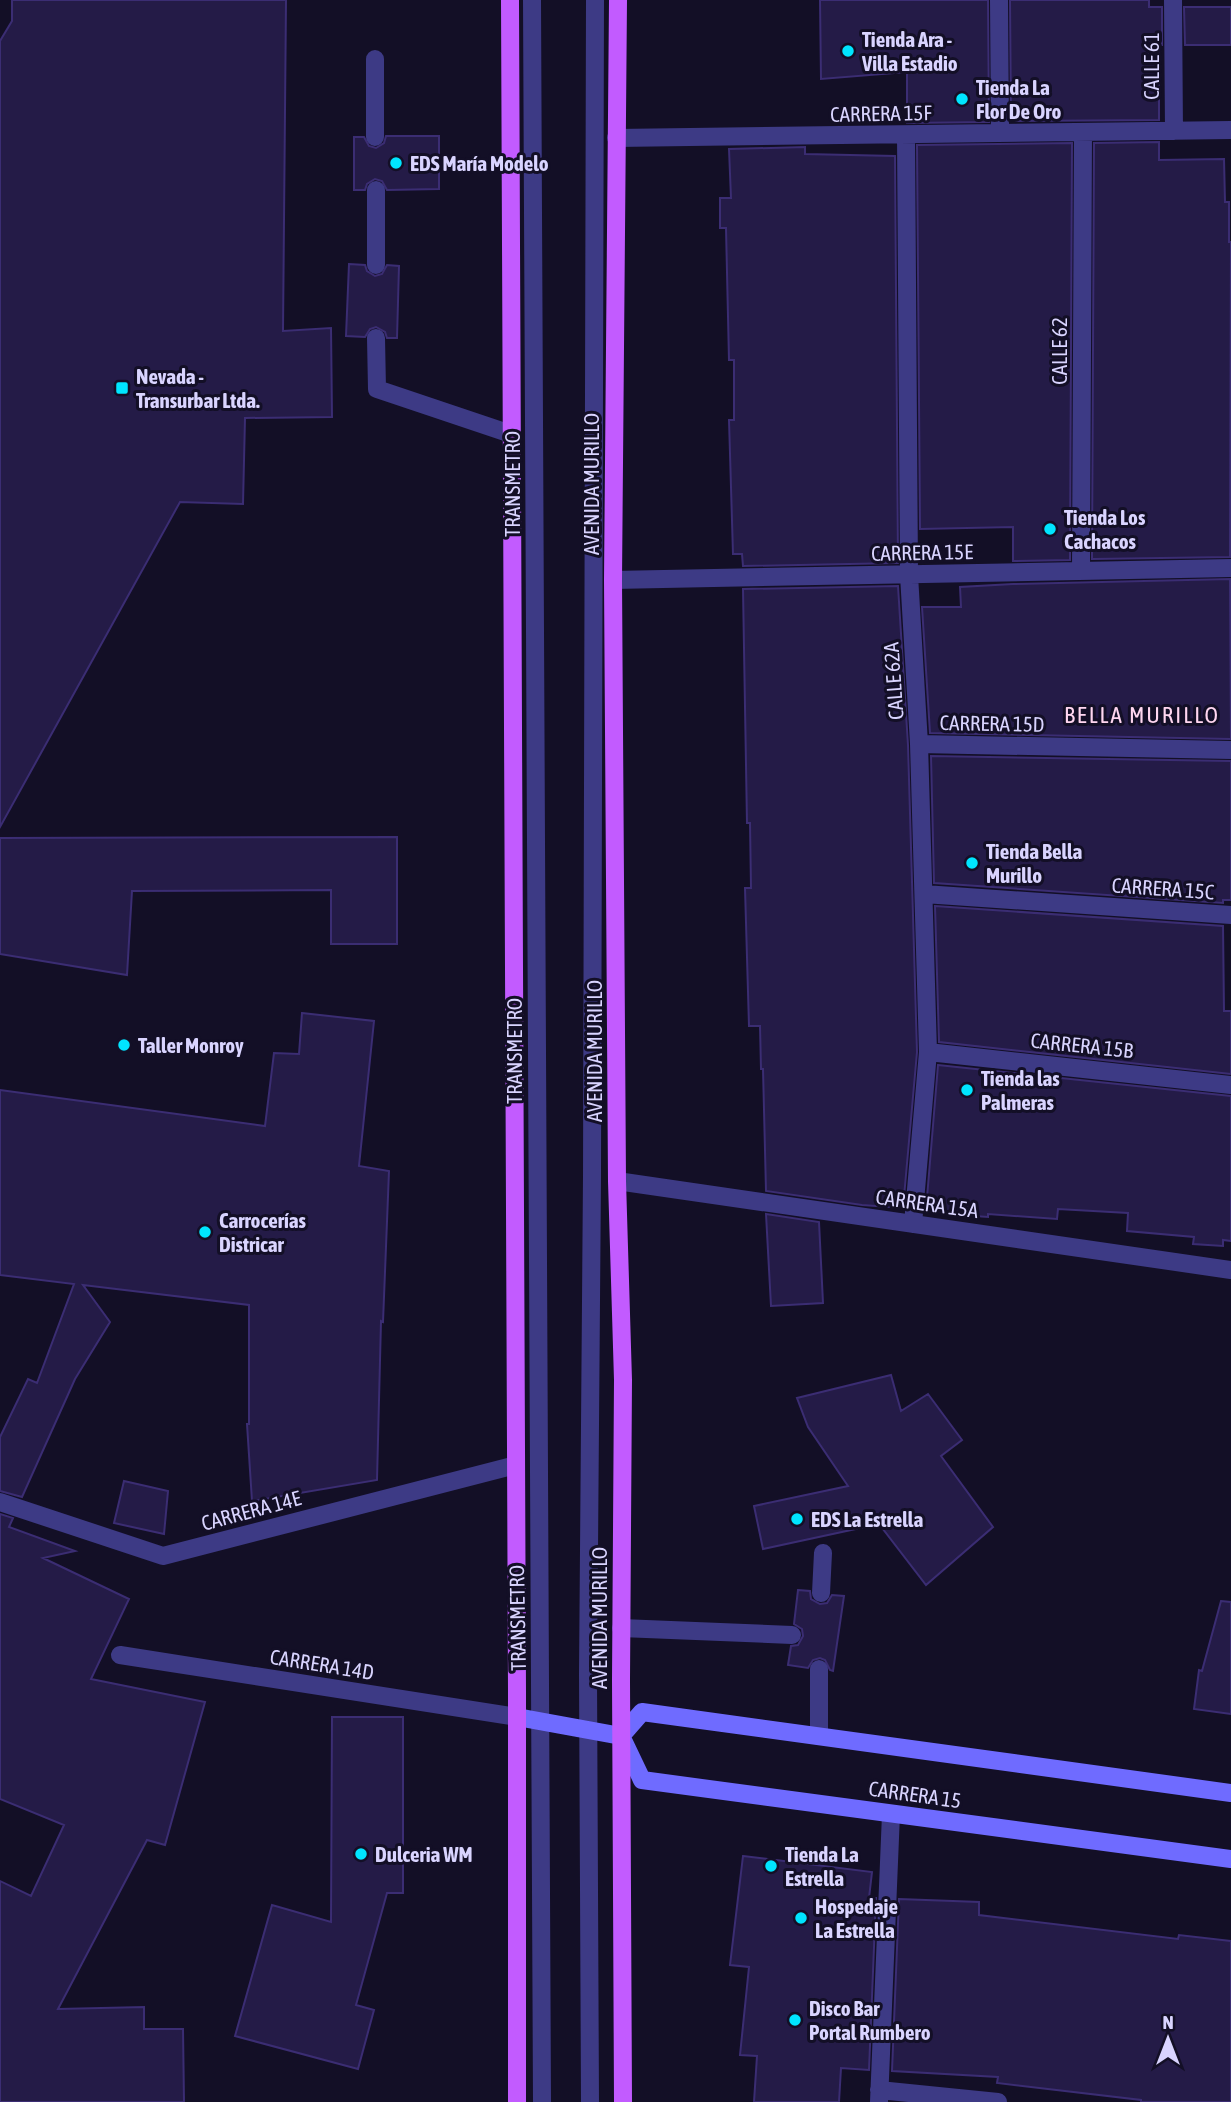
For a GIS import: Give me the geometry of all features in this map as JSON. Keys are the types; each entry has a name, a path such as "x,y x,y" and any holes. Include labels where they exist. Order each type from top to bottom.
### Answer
{"main road":[{"path":"510,0 517,2102"},
{"name":"AVENIDA MURILLO","path":"618,0 613,580 617,1181 623,1380 623,2102"},
{"path":"517,1717 621,1736 642,1712 1231,1793"},
{"name":"CARRERA 15","path":"621,1736 642,1780 1231,1859"}],"street":[{"name":"TRANSMETRO","path":"532,0 542,2102"},
{"path":"590,2102 588,1730 594,0"},
{"path":"999,0 1000,133"},
{"name":"CALLE 61","path":"1173,0 1174,131"},
{"path":"375,59 375,136"},
{"name":"CARRERA 15F","path":"615,138 1231,130"},
{"name":"CALLE 62","path":"1081,571 1083,132"},
{"name":"CALLE 62A","path":"906,135 909,575 919,744 928,1052 913,1224"},
{"path":"376,190 376,265"},
{"path":"376,338 377,389 511,434"},
{"name":"CARRERA 15E","path":"613,580 1231,568"},
{"name":"CARRERA 15D","path":"919,744 1231,750"},
{"name":"CARRERA 15C","path":"924,894 1231,915"},
{"name":"CARRERA 15B","path":"928,1052 1231,1085"},
{"name":"CARRERA 15A","path":"617,1181 1231,1270"},
{"name":"CARRERA 14E","path":"0,1502 163,1556 516,1465"},
{"path":"821,1593 823,1553"},
{"path":"621,1628 792,1635"},
{"name":"CARRERA 14D","path":"120,1655 517,1717"},
{"path":"819,1669 819,1736"},
{"path":"891,1814 879,2096 998,2102"}],"building":[{"name":"Nevada - Transurbar Ltda.","path":"12,0 286,0 283,331 331,328 332,417 245,418 243,504 180,502 0,827 0,41 12,21"},
{"path":"820,0 988,0 989,122 907,123 907,72 821,79"},
{"path":"1010,0 1149,0 1149,7 1162,7 1159,120 1011,121"},
{"path":"1184,7 1231,7 1231,45 1185,45"},
{"name":"EDS María Modelo","path":"386,136 439,136 439,189 387,190 382,181 375,179 367,184 365,190 354,190 354,137 364,137 369,146 376,148 384,143"},
{"path":"1159,142 1159,160 1224,159 1225,202 1229,202 1231,242 1230,557 1092,559 1094,143"},
{"path":"1072,143 1070,560 1013,561 1013,527 920,529 917,145"},
{"path":"805,147 805,154 895,156 898,563 743,566 742,554 733,554 729,420 734,420 734,360 729,360 726,228 720,228 720,198 731,198 729,149"},
{"path":"349,264 365,265 367,271 375,276 382,274 387,265 399,266 397,338 387,338 385,332 376,327 370,329 365,337 346,336"},
{"path":"1230,579 1231,739 930,733 922,607 961,607 960,587"},
{"path":"898,586 908,745 917,1052 903,1208 766,1191 760,1026 749,1026 745,888 751,888 750,823 747,823 743,589"},
{"path":"931,756 1231,761 1231,900 1223,900 1223,903 934,883"},
{"path":"397,837 397,944 331,944 331,890 132,891 127,975 0,954 0,838"},
{"path":"935,906 1223,926 1224,1011 1231,1011 1231,1074 939,1042"},
{"name":"Carrocerías Districar","path":"302,1013 374,1021 359,1166 389,1171 383,1322 381,1321 377,1480 252,1501 247,1424 249,1305 83,1285 110,1322 75,1379 22,1497 0,1491 0,1437 28,1379 37,1383 74,1284 0,1275 0,1090 265,1126 274,1053 299,1054"},
{"path":"938,1065 1231,1096 1231,1241 1223,1240 1223,1246 1193,1244 1194,1237 1127,1231 1128,1213 1058,1209 1057,1219 988,1214 988,1217 926,1210"},
{"path":"766,1214 819,1222 823,1303 771,1306"},
{"path":"891,1375 901,1411 928,1394 962,1440 941,1456 993,1527 926,1585 879,1524 763,1549 754,1506 848,1486 808,1427 797,1398"},
{"path":"124,1481 168,1491 164,1534 114,1523"},
{"path":"0,1514 13,1518 9,1527 75,1551 43,1558 129,1599 91,1679 205,1702 165,1845 147,1840 58,2009 144,2007 144,2029 183,2029 184,2102 0,2102 0,1881 31,1896 64,1825 0,1799"},
{"name":"EDS La Estrella","path":"798,1590 810,1591 811,1599 820,1604 827,1603 832,1595 844,1596 833,1671 825,1660 820,1658 813,1660 808,1668 788,1665 791,1646 798,1645 803,1636 802,1629 794,1624"},
{"path":"1221,1601 1231,1602 1231,1714 1194,1709 1199,1670 1202,1671"},
{"path":"332,1717 403,1717 403,1893 387,1893 356,2005 374,2010 358,2069 235,2036 272,1905 331,1922"},
{"path":"743,1856 872,1872 869,1898 876,1898 869,2070 841,2068 839,2102 754,2102 757,2056 740,2055 749,1967 730,1965"},
{"path":"899,1899 979,1902 979,1915 1178,1939 1179,1935 1231,1941 1231,2102 1141,2102 997,2083 998,2077 892,2071"}],"place":[{"name":"Tienda Ara - Villa Estadio","path":"848,51"},
{"name":"Tienda La Flor De Oro","path":"962,99"},
{"name":"EDS María Modelo","path":"396,163"},
{"name":"Nevada - Transurbar Ltda.","path":"122,388"},
{"name":"Tienda Los Cachacos","path":"1050,529"},
{"name":"Tienda Bella Murillo","path":"972,863"},
{"name":"Taller Monroy","path":"124,1045"},
{"name":"Tienda las Palmeras","path":"967,1090"},
{"name":"Carrocerías Districar","path":"205,1232"},
{"name":"EDS La Estrella","path":"797,1519"},
{"name":"Dulceria WM","path":"361,1854"},
{"name":"Tienda La Estrella","path":"771,1866"},
{"name":"Hospedaje La Estrella","path":"801,1918"},
{"name":"Disco Bar Portal Rumbero","path":"795,2020"}],"district":[{"name":"BELLA MURILLO","path":"1142,715"}]}
